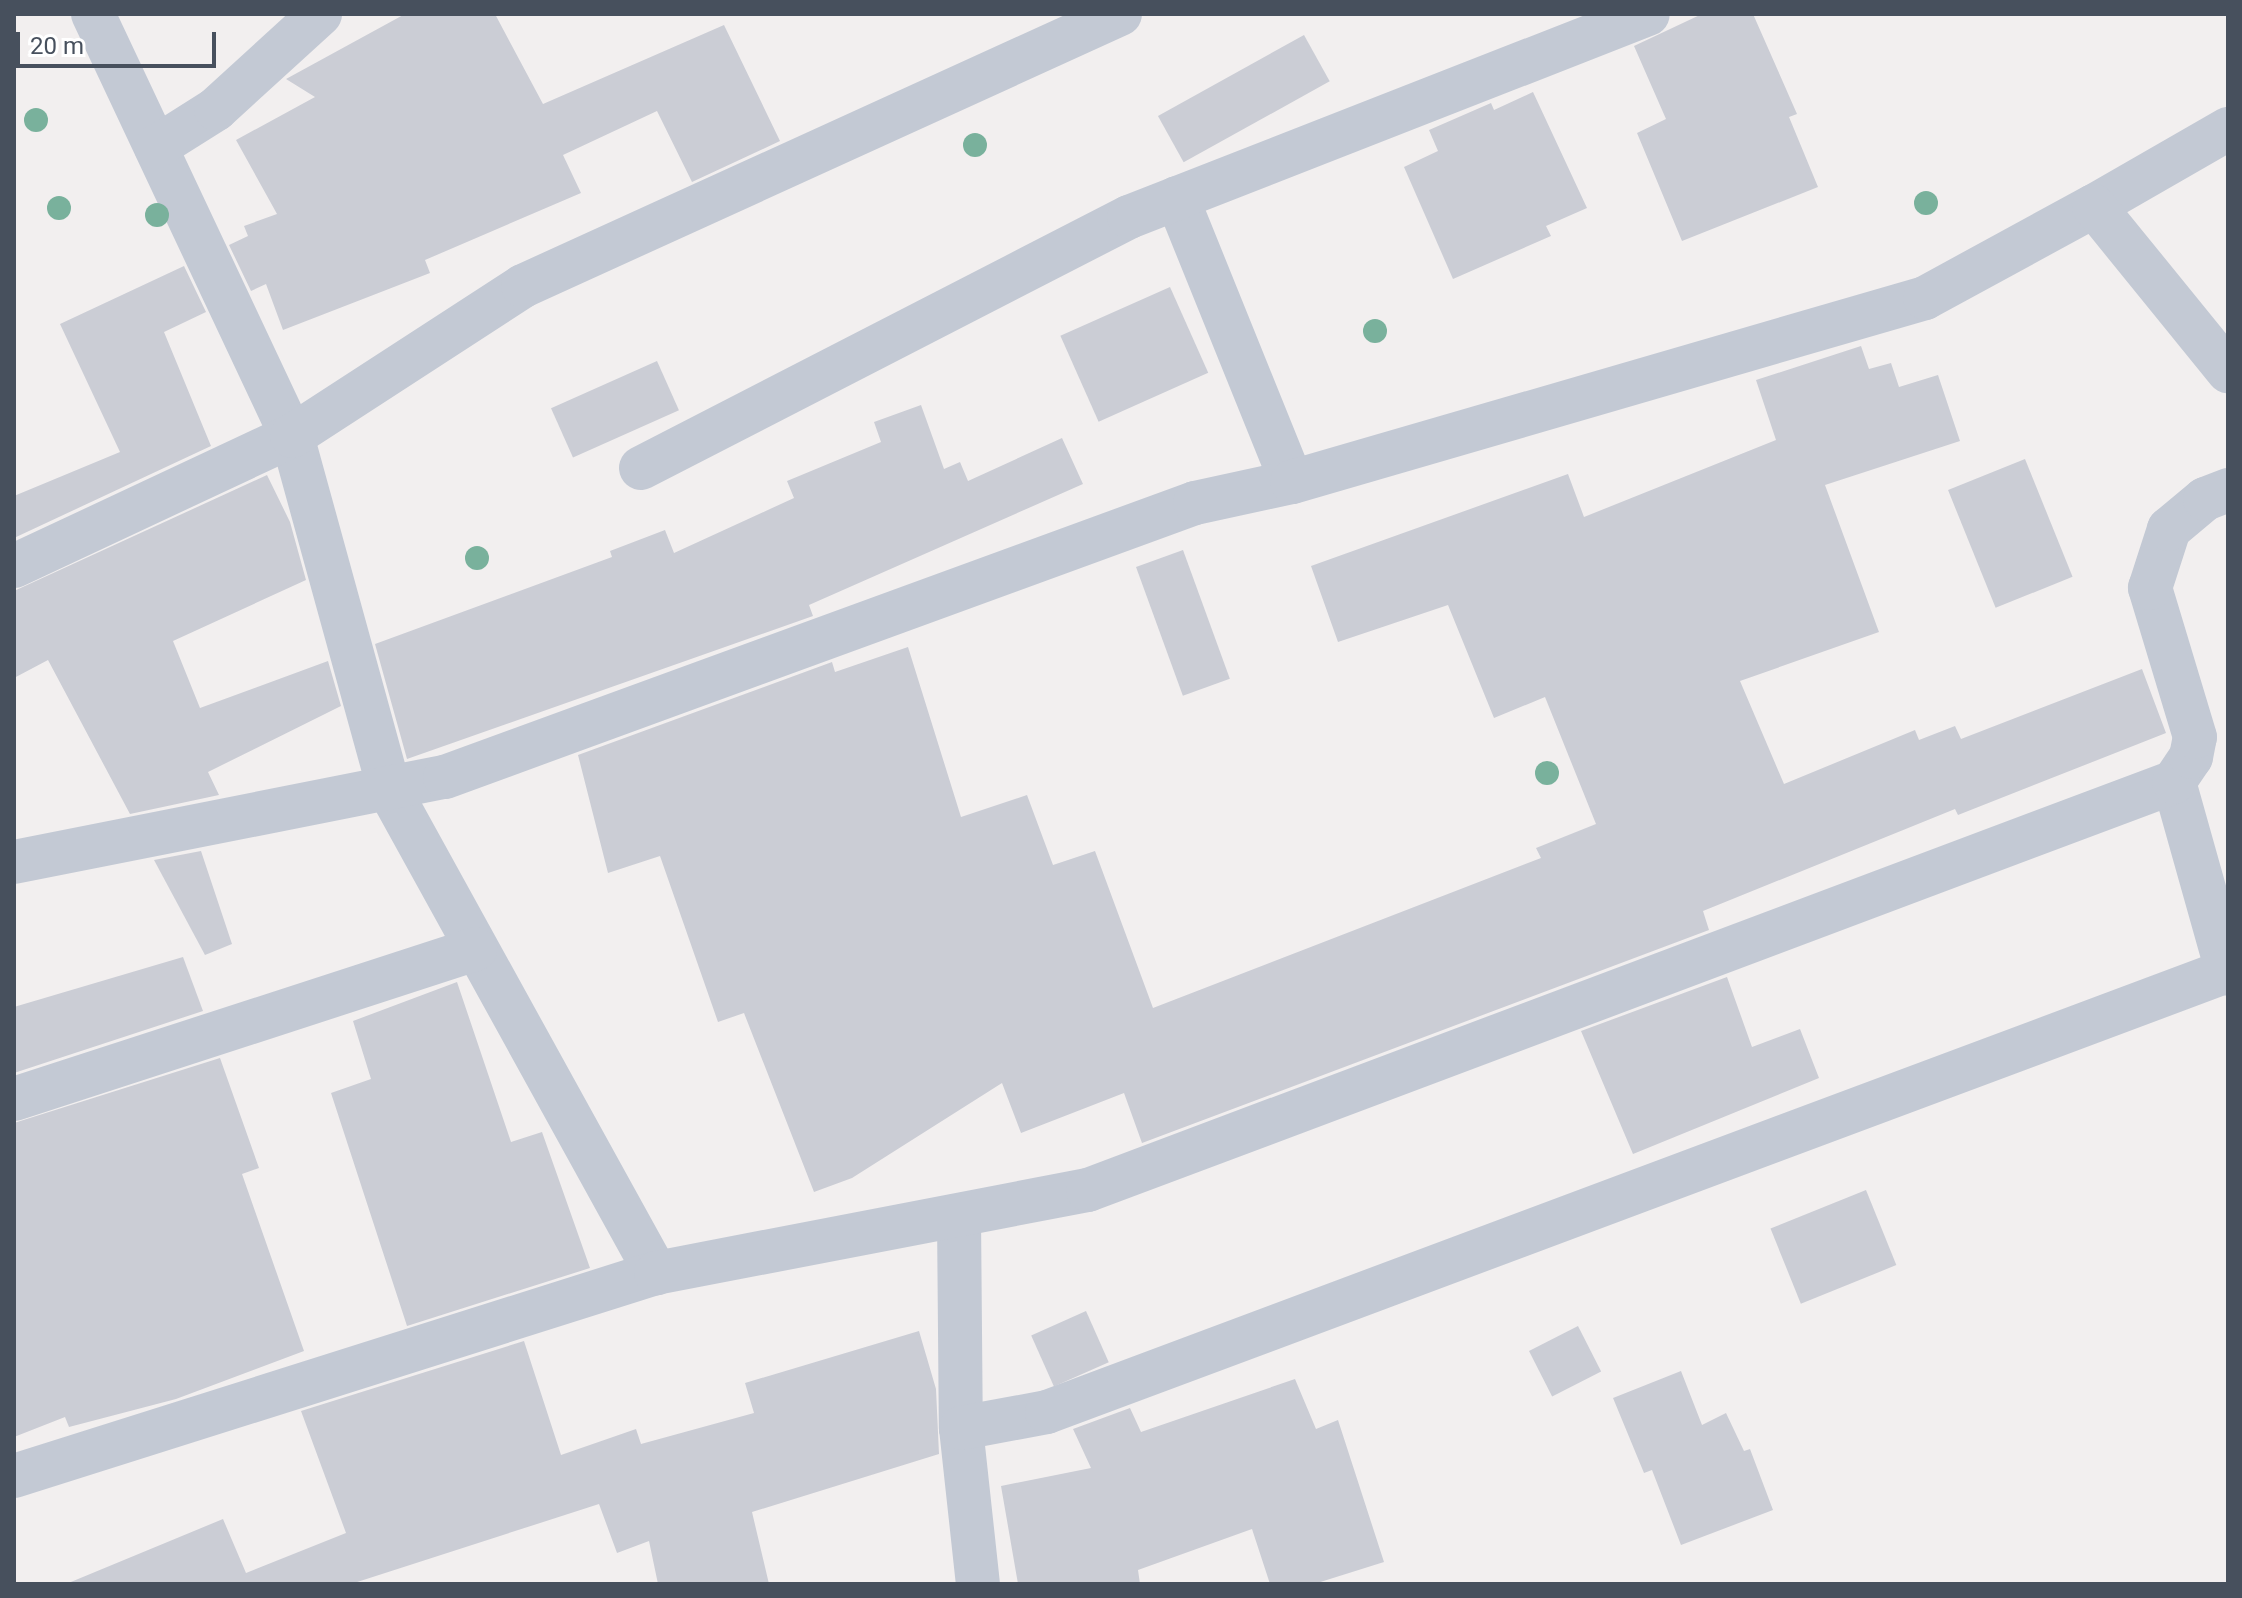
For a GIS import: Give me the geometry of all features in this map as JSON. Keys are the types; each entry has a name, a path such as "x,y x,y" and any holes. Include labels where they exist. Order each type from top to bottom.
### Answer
{"street":[{"path":"93,14 292,436 390,791 656,1273"},
{"path":"156,147 216,109 320,14"},
{"path":"14,566 292,436 523,286 1120,14"},
{"path":"641,468 1177,198 1648,14"},
{"path":"14,862 390,791 445,777 1195,503 1292,482 1925,298 2228,129"},
{"path":"1177,198 1292,482"},
{"path":"2094,206 2228,371"},
{"path":"14,1476 656,1273 1088,1190 2174,782 2191,757 2195,737 2150,588 2169,529 2205,499 2228,490"},
{"path":"961,1428 1047,1412 2227,972 2174,782"},
{"path":"14,1099 475,949"},
{"path":"959,1217 961,1428 978,1584"}],"building":[{"path":"405,14 495,14 543,104 724,25 780,141 692,182 657,111 563,155 581,193 425,260 430,273 283,330 266,284 251,291 229,245 248,236 244,226 277,214 236,140 315,97 286,79"},
{"path":"1702,14 1753,14 1797,114 1789,117 1818,187 1682,241 1637,133 1666,119 1634,46"},
{"path":"1304,35 1330,81 1184,162 1158,116"},
{"path":"1533,92 1587,208 1546,226 1551,236 1453,279 1404,167 1438,151 1429,130 1491,103 1494,110"},
{"path":"184,266 206,312 164,332 211,446 14,538 14,496 120,452 60,324"},
{"path":"1170,287 1208,373 1099,422 1060,336"},
{"path":"1861,346 1869,369 1891,363 1899,387 1938,375 1960,441 1825,485 1879,632 1740,681 1784,784 1915,730 1919,740 1955,726 1961,739 2142,669 2166,733 1958,815 1955,809 1703,911 1709,930 1142,1143 1124,1093 1021,1133 1002,1083 852,1178 814,1192 744,1013 718,1022 660,856 608,873 578,755 832,662 835,672 908,647 961,817 1027,795 1053,865 1095,851 1153,1008 1541,858 1536,848 1596,824 1545,697 1494,718 1448,605 1338,642 1311,566 1568,474 1584,517 1776,440 1756,380"},
{"path":"657,361 679,410 573,458 551,408"},
{"path":"921,405 944,469 960,462 968,481 1062,438 1083,484 809,605 813,616 407,759 375,644 612,557 610,551 665,530 674,553 794,498 787,481 881,442 874,422"},
{"path":"2025,459 2073,577 1996,608 1948,490"},
{"path":"267,475 290,522 306,580 173,641 200,708 328,661 341,706 208,772 219,795 130,814 48,660 14,678 14,591"},
{"path":"1183,550 1230,679 1183,696 1136,567"},
{"path":"201,851 232,944 205,955 154,860"},
{"path":"183,957 203,1011 14,1073 14,1007"},
{"path":"1727,977 1752,1047 1800,1029 1819,1078 1633,1154 1581,1031"},
{"path":"457,982 511,1142 542,1132 590,1268 407,1326 331,1093 371,1079 353,1021"},
{"path":"220,1058 259,1168 242,1174 304,1351 176,1399 69,1427 65,1417 14,1437 14,1123"},
{"path":"1866,1190 1896,1265 1801,1304 1771,1229"},
{"path":"1086,1311 1109,1362 1054,1387 1031,1335"},
{"path":"1578,1326 1601,1371 1552,1396 1529,1351"},
{"path":"919,1331 936,1389 939,1454 752,1512 769,1584 658,1584 649,1541 617,1553 599,1504 351,1584 66,1584 223,1519 246,1573 346,1533 301,1411 524,1341 561,1455 636,1429 641,1444 754,1413 745,1383"},
{"path":"1681,1371 1702,1425 1726,1413 1744,1451 1750,1449 1773,1510 1681,1545 1652,1470 1644,1473 1613,1398"},
{"path":"1295,1379 1316,1429 1338,1420 1384,1562 1314,1584 1270,1584 1252,1529 1138,1570 1140,1584 1018,1584 1001,1486 1091,1468 1073,1429 1130,1408 1141,1432"}]}
